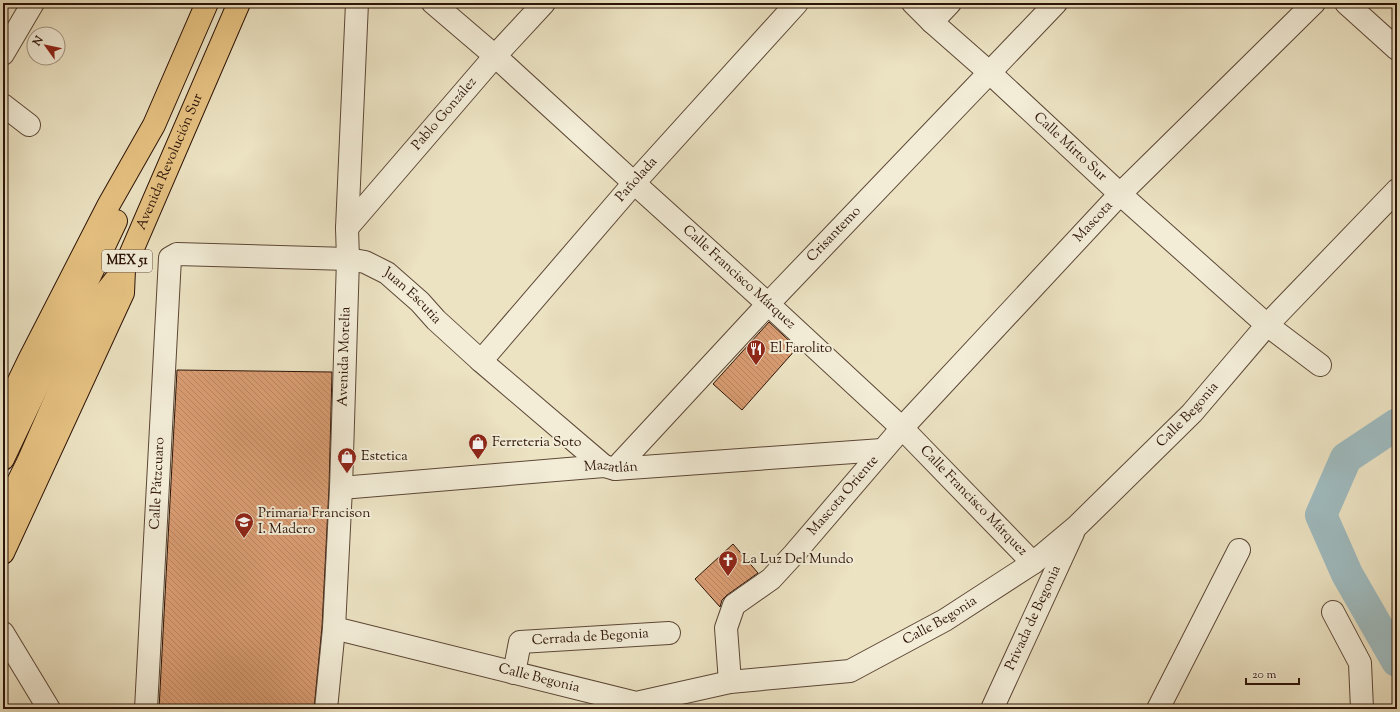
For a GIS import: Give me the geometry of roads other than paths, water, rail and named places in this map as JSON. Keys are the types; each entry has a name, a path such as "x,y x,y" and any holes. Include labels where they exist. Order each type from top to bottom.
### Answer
{"main road":[{"name":"MEX 51","path":"3,414 32,353 108,206 154,126 207,3"},
{"name":"Avenida Revolución Sur","path":"3,512 28,462 84,334 104,294 124,269 240,3"},
{"name":"MEX 51","path":"3,459 140,170 153,139 154,126"},
{"path":"3,552 123,293 124,269"}],"street":[{"path":"3,54 33,3"},
{"name":"Avenida Morelia","path":"326,709 334,628 341,488 348,258 347,228 357,3"},
{"name":"Calle Francisco Márquez","path":"433,3 495,56 902,428 1033,563"},
{"name":"Pablo González","path":"347,228 495,56 544,3"},
{"name":"Pañolada","path":"481,361 634,183 797,3"},
{"name":"Calle Mirto Sur","path":"913,3 1120,194 1267,325 1320,366"},
{"path":"932,22 950,3"},
{"name":"Crisantemo","path":"610,467 1056,3"},
{"name":"Mascota","path":"882,450 1120,194 1314,3"},
{"path":"1346,3 1397,49"},
{"path":"3,105 29,125"},
{"name":"Calle Begonia","path":"334,628 514,673 635,706 730,682 850,671 945,620 1033,563 1076,527 1192,413 1267,325 1397,190"},
{"name":"Juan Escutia","path":"170,258 176,254 348,258 365,262 387,273 420,302 436,320 481,361 610,467"},
{"name":"Calle Pátzcuaro","path":"146,709 170,258"},
{"name":"Mazatlán","path":"341,488 610,467 882,450"},
{"name":"Mascota Oriente","path":"730,682 726,628 734,606 771,579 882,450"},
{"name":"Privada de Begonia","path":"992,709 1076,527"},
{"path":"1158,709 1239,550"},
{"path":"1333,612 1360,663 1362,709"},
{"path":"3,633 49,709"},
{"name":"Cerrada de Begonia","path":"514,673 520,642 669,633"}],"waterway":[{"path":"1397,424 1346,458 1321,515 1347,574 1397,661"}],"place":[{"name":"El Farolito","path":"756,366"},
{"name":"Ferreteria Soto","path":"478,460"},
{"name":"Estetica","path":"347,474"},
{"name":"Primaria Francison I. Madero","path":"244,539"},
{"name":"La Luz Del Mundo","path":"728,577"}]}
